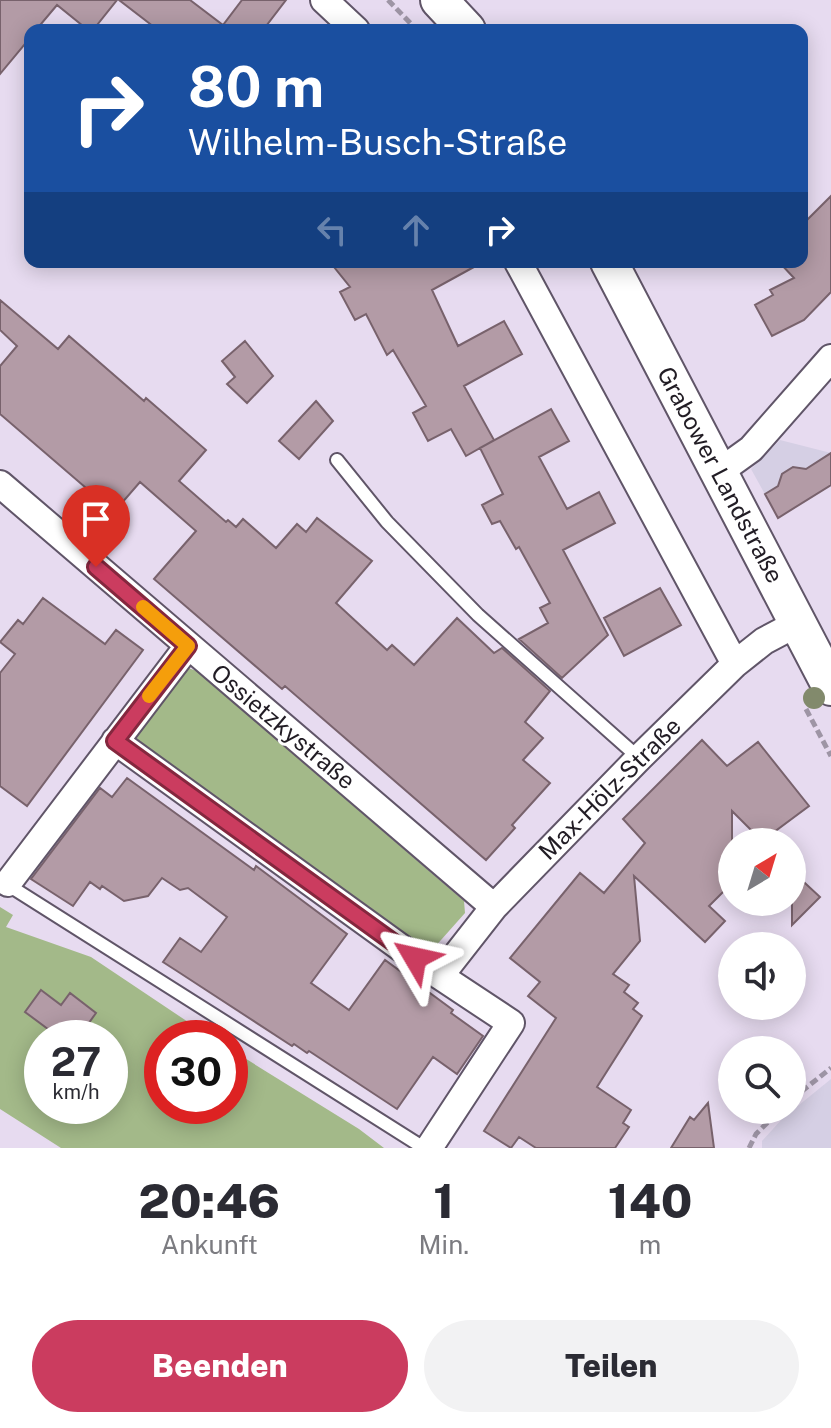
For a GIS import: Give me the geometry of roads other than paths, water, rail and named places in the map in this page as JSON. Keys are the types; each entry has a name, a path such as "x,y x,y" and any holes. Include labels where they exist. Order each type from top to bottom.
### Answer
{"main road":[{"path":"439,0 461,24"},
{"name":"Grabower Landstraße","path":"612,268 831,687"}],"street":[{"path":"324,0 350,24"},
{"path":"521,268 735,664"},
{"path":"719,472 751,449 831,358"},
{"name":"Ossietzkystraße","path":"0,484 494,907"},
{"name":"Max-Hölz-Straße","path":"440,976 494,907 639,758 735,664 764,641 798,623"},
{"path":"4,883 188,646"},
{"path":"115,741 440,976 511,1023 427,1148"}],"lane":[{"path":"337,460 387,522 478,615 639,758"},
{"path":"4,883 427,1148"}]}
